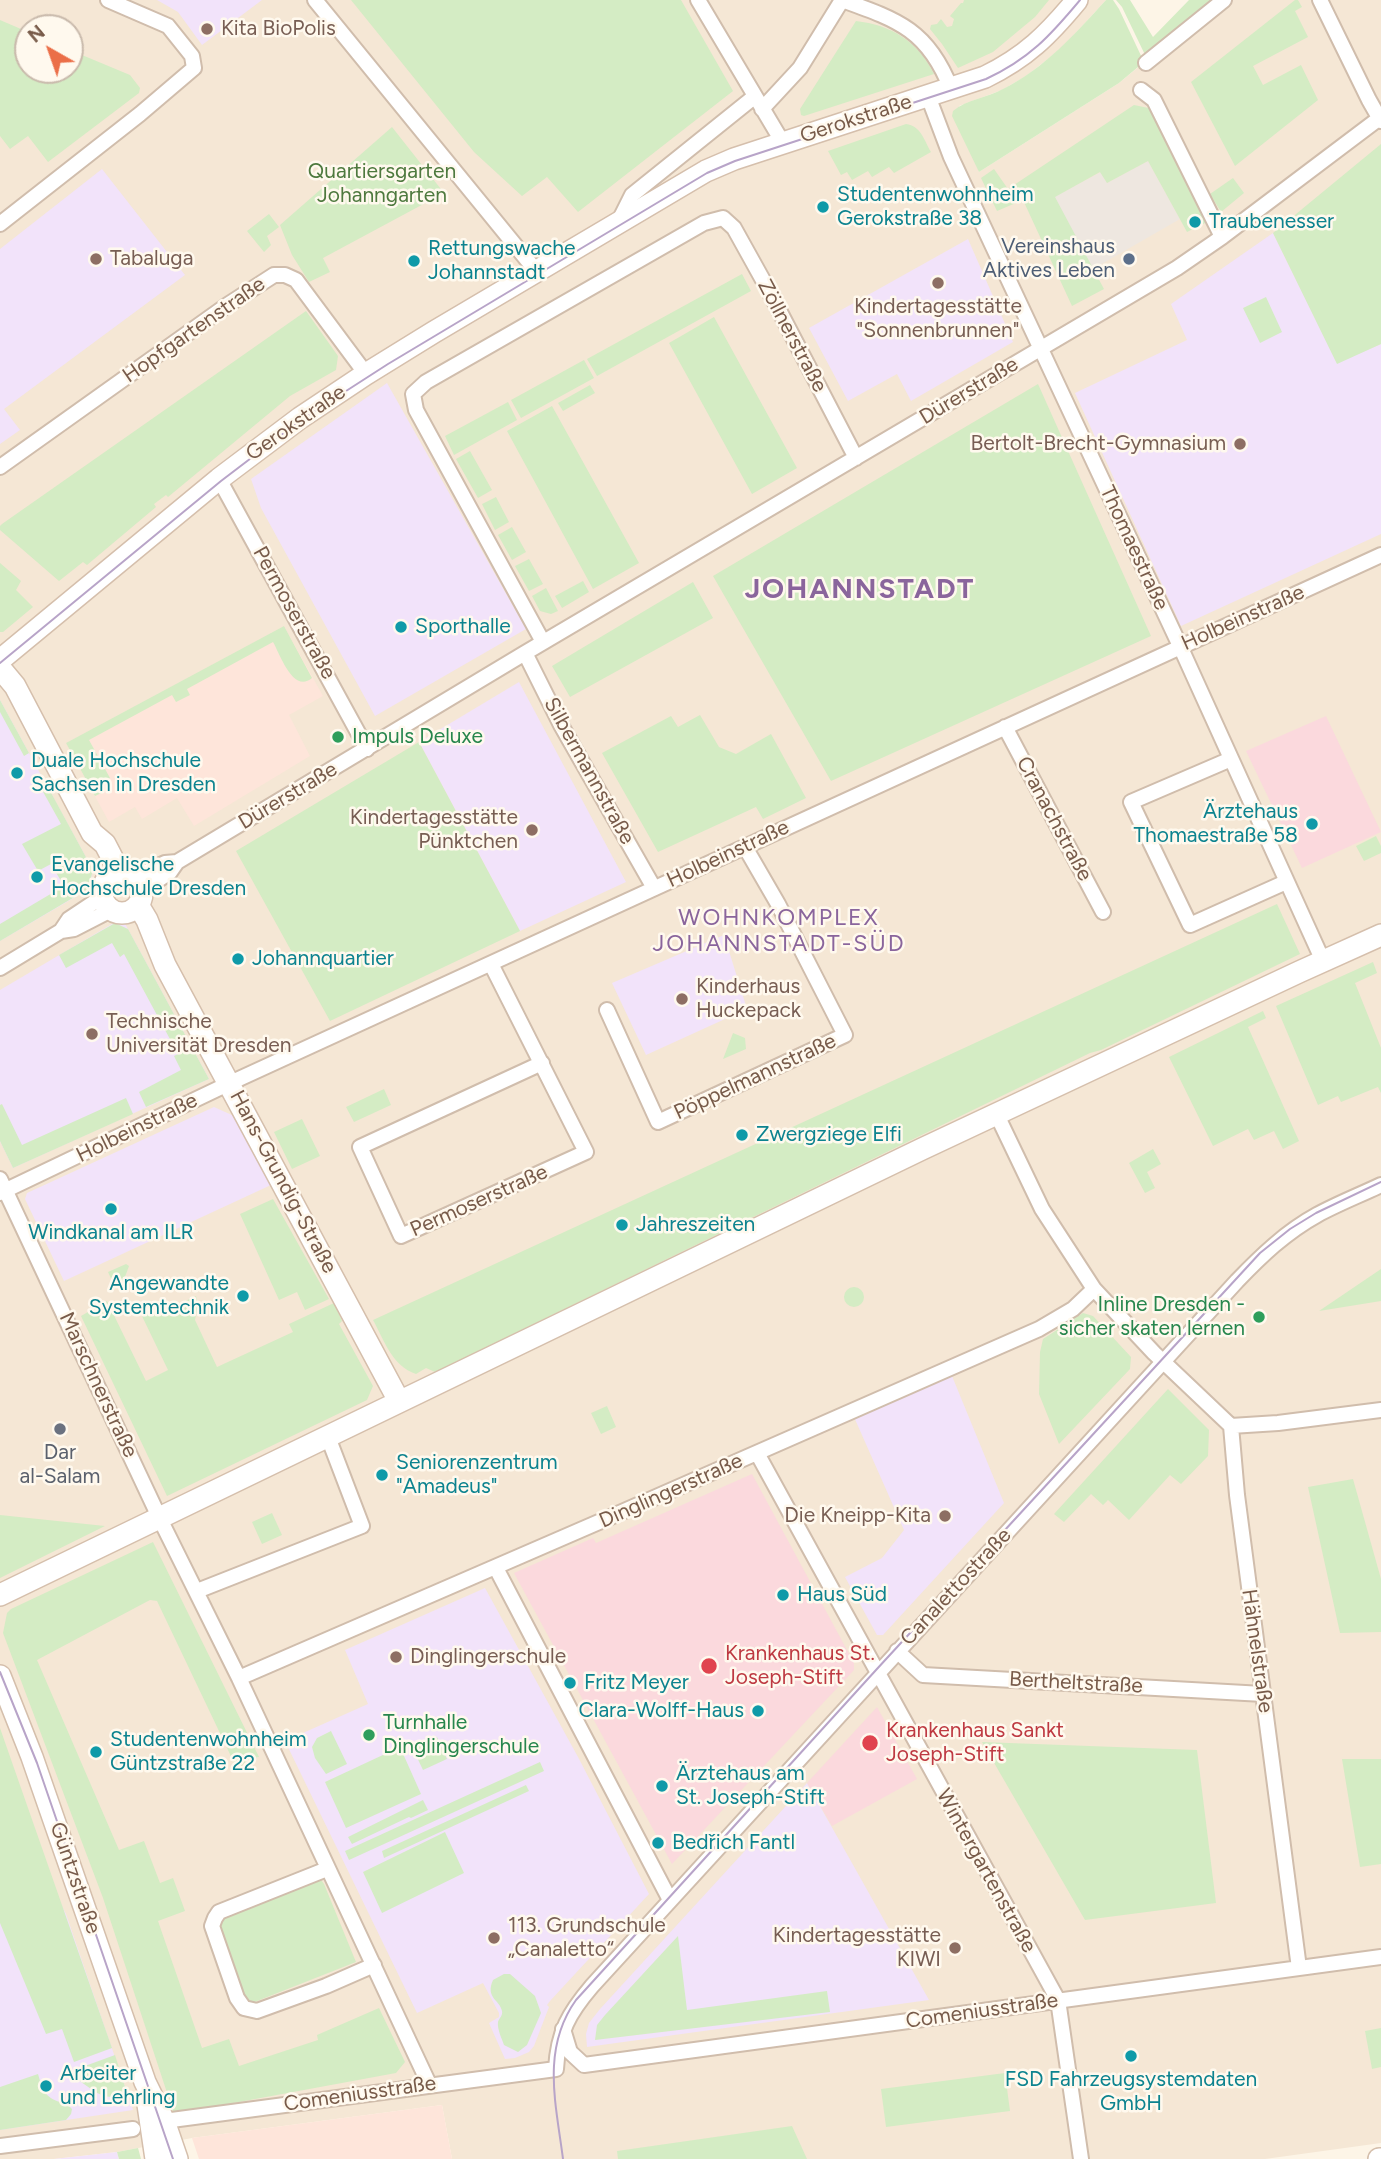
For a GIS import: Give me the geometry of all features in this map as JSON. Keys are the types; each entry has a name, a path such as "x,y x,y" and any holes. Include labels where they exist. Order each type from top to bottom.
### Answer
{"main road":[{"name":"Gerokstraße","path":"0,660 219,479 289,426 366,374 706,171 734,159 951,89 1010,65 1035,46 1077,0"},
{"name":"Hans-Grundig-Straße","path":"0,668 15,686 92,833 94,850 122,893 147,920 165,965 399,1401"},
{"path":"0,1595 996,1113 1381,935"},
{"name":"Güntzstraße","path":"0,1676 32,1756 145,2082 164,2121 177,2159"},
{"name":"Güntzstraße","path":"145,2082 156,2159"}],"street":[{"path":"0,223 140,114 194,68 192,56 168,26 108,0"},
{"path":"315,0 537,271"},
{"path":"698,0 758,103 800,68 842,0 891,18 916,34 933,52 951,89"},
{"path":"1146,63 1224,0"},
{"path":"1320,0 1380,119"},
{"path":"1141,90 1154,100 1222,237"},
{"name":"Thomaestraße","path":"929,96 951,157 1180,646 1323,961"},
{"name":"Gerokstraße","path":"618,222 632,195 758,103 783,143"},
{"name":"Dürerstraße","path":"0,968 61,931 69,919 170,872 177,862 524,653 1177,268 1380,119"},
{"name":"Zöllnerstraße","path":"543,642 416,410 413,394 426,382 692,229 723,218 734,228 769,291 856,458"},
{"name":"Hopfgartenstraße","path":"0,467 226,306 274,275 285,275 296,280 366,374"},
{"name":"Permoserstraße","path":"219,479 367,749"},
{"name":"Holbeinstraße","path":"2,1187 1180,646 1381,557"},
{"name":"Silbermannstraße","path":"524,653 561,725 654,888"},
{"name":"Cranachstraße","path":"1005,727 1103,912"},
{"path":"1231,760 1130,802 1190,926 1286,882"},
{"name":"Pöppelmannstraße","path":"607,1010 658,1122 845,1035 778,904 745,847"},
{"name":"Permoserstraße","path":"491,964 542,1063 586,1152 401,1236 360,1147 542,1063"},
{"path":"996,1113 1042,1209 1094,1289 1164,1362 1231,1426 1381,1410"},
{"name":"Canalettostraße","path":"556,2069 557,2049 569,2015 592,1986 1237,1281 1282,1239 1317,1215 1381,1185"},
{"name":"Marschnerstraße","path":"2,1187 239,1678 429,2084"},
{"name":"Dinglingerstraße","path":"239,1678 1039,1329 1073,1309 1094,1289"},
{"name":"Hähnelstraße","path":"1231,1426 1237,1495 1299,1968"},
{"path":"197,1591 362,1526 328,1437"},
{"name":"Wintergartenstraße","path":"757,1453 1058,2000 1081,2159"},
{"path":"495,1568 670,1900"},
{"name":"Bertheltstraße","path":"897,1651 923,1675 1263,1694"},
{"path":"327,1869 219,1912 212,1926 237,1998 244,2008 257,2011 374,1965"},
{"name":"Comeniusstraße","path":"563,2029 570,2052 584,2065 1381,1957"},
{"name":"Comeniusstraße","path":"164,2121 556,2069"},
{"path":"0,2146 133,2129"}],"shaded area":[{"path":"0,0 1106,0 1062,48 1026,76 1002,90 959,106 979,172 1119,83 1220,0 1381,0 1381,2143 1265,2159 452,2159 442,2105 54,2159 0,2159"},
{"name":"Kita BioPolis","path":"157,0 262,0 202,45 178,12"},
{"path":"1148,161 1180,219 1093,269 1054,197 1101,172 1107,183"},
{"name":"Tabaluga","path":"102,169 185,275 4,409 20,430 0,444 0,249"},
{"name":"Bertolt-Brecht-Gymnasium","path":"1273,233 1337,363 1381,344 1381,534 1181,626 1075,393 1187,340 1171,304"},
{"name":"Kindertagesstätte \"Sonnenbrunnen\"","path":"968,239 1013,342 911,401 897,374 848,401 809,328"},
{"path":"387,383 526,629 375,716 261,508 251,479"},
{"path":"284,626 323,696 289,715 310,756 194,826 177,798 142,819 135,807 109,822 66,743"},
{"name":"Kindertagesstätte Pünktchen","path":"519,682 626,882 520,931 419,742"},
{"path":"0,700 93,870 89,889 0,941"},
{"path":"1326,716 1381,832 1302,868 1246,751"},
{"name":"Technische Universität Dresden","path":"122,918 209,1079 13,1168 0,1141 0,990"},
{"name":"Kinderhaus Huckepack","path":"724,935 747,1009 646,1055 612,983"},
{"name":"Technische Universität Dresden","path":"214,1107 234,1116 271,1185 64,1281 25,1199 27,1193"},
{"name":"Die Kneipp-Kita","path":"952,1376 1004,1503 883,1635 877,1635 845,1577 882,1558 904,1530 854,1417"},
{"name":"Krankenhaus St. Joseph-Stift","path":"752,1474 854,1663 854,1670 672,1864 514,1573 593,1538 596,1543"},
{"path":"485,1588 578,1757 649,1894 550,2001 534,2046 529,2052 505,2059 489,2023 499,2017 499,2013 483,1983 417,2013 285,1741 368,1704 345,1650"},
{"name":"Krankenhaus Sankt Joseph-Stift","path":"877,1707 917,1779 832,1826 807,1783"},
{"path":"807,1783 929,2000 587,2047 589,2023 600,2009"},
{"path":"0,1791 66,1914 133,2110 0,2130"},
{"path":"442,2105 452,2159 199,2159 192,2138"},
{"path":"117,2152 119,2159 54,2159"}],"green space":[{"path":"351,0 681,0 733,91 578,212 547,177 522,196 474,152"},
{"path":"964,0 1049,0 1035,17 993,52 958,68 930,29 931,25 937,24 941,19 947,27 952,26 954,19 950,16"},
{"path":"1106,0 1113,0 1119,9 1144,62 1119,83 979,172 952,116 953,111 1018,81 1046,61"},
{"path":"1116,0 1130,0 1153,37 1189,0 1220,0 1147,59"},
{"path":"1298,0 1302,7 1295,11 1308,37 1253,66 1263,85 1301,65 1318,100 1235,166 1191,82"},
{"path":"0,20 14,26 14,84 84,84 84,56 130,75 140,88 139,93 48,162 28,136 10,149 0,136"},
{"path":"856,21 881,26 902,37 920,52 934,74 801,115 800,109"},
{"path":"1134,105 1158,110 1213,219 1187,232 1148,161 1107,183 1100,172 1055,197 1104,289 1072,306 1023,200 997,211 981,178 994,169 1008,189"},
{"path":"906,124 919,131 931,152 894,173 889,167 872,177 868,171 852,180 847,172 841,175 828,151"},
{"name":"Quartiersgarten Johanngarten","path":"392,127 444,193 323,258 330,272 309,282 292,255 280,225"},
{"path":"1381,144 1381,344 1337,364 1273,233"},
{"path":"1233,178 1244,193 1221,212 1210,194"},
{"path":"269,214 279,227 267,236 271,245 264,252 247,231"},
{"path":"742,274 751,291 597,376 587,359"},
{"path":"1266,297 1282,332 1260,343 1243,308"},
{"path":"306,311 338,356 336,370 290,396 168,497 166,495 154,504 156,507 87,565 83,562 59,581 0,530 2,524"},
{"path":"714,317 797,468 752,494 669,343"},
{"path":"584,360 594,378 521,418 511,400"},
{"path":"1038,384 1151,636 831,781 713,576"},
{"path":"590,385 595,393 563,411 558,403"},
{"path":"508,402 517,420 454,455 445,436"},
{"path":"552,406 639,563 593,589 507,431"},
{"path":"470,451 492,490 478,498 456,459"},
{"path":"496,497 509,522 495,530 482,504"},
{"path":"512,527 526,552 512,560 498,535"},
{"path":"529,559 543,584 529,591 515,566"},
{"path":"0,563 21,581 16,590 33,607 3,632 0,632"},
{"path":"583,581 589,592 562,608 555,596"},
{"path":"693,582 713,618 570,697 552,666"},
{"path":"546,588 558,611 551,614 540,611 532,596"},
{"path":"284,626 312,678 305,682 293,677 273,642 187,689 190,695 176,702 172,695 89,740 110,778 100,783 104,792 95,796 66,743"},
{"path":"0,700 29,753 24,756 0,712"},
{"path":"700,715 719,747 736,754 771,734 806,798 763,819 756,807 658,852 602,753 671,716 678,727"},
{"path":"419,742 520,931 330,1021 236,851"},
{"path":"43,778 93,870 88,889 0,941 0,924 64,886 51,864 38,871 22,844 61,824 37,781"},
{"path":"1376,836 1381,853 1364,861 1356,846"},
{"path":"1277,904 1300,954 1090,1053 435,1372 426,1368 416,1374 401,1365 390,1352 373,1320"},
{"path":"115,923 128,929 209,1079 146,1107 139,1092 181,1070 174,1056 178,1054 124,954 120,957 112,943 66,968 59,955"},
{"path":"1373,962 1377,973 1355,983 1381,1048 1381,1093 1378,1087 1341,1102 1338,1096 1318,1105 1276,1006"},
{"path":"1263,1011 1266,1018 1248,1027 1299,1141 1283,1149 1274,1131 1254,1140 1248,1129 1213,1146 1169,1057"},
{"path":"733,1033 745,1038 746,1049 723,1059"},
{"path":"384,1089 391,1105 354,1122 346,1107"},
{"path":"126,1098 133,1114 13,1168 0,1141 2,1104 22,1145"},
{"path":"302,1119 320,1156 292,1169 274,1132"},
{"path":"1153,1149 1161,1164 1147,1172 1155,1188 1145,1193 1129,1163"},
{"path":"273,1199 329,1299 305,1310 297,1292 279,1300 240,1214"},
{"path":"126,1264 129,1266 124,1278 115,1287 108,1272"},
{"path":"1381,1269 1381,1301 1319,1311"},
{"path":"854,1287 861,1290 864,1297 861,1304 854,1307 847,1304 844,1297 847,1290"},
{"path":"196,1296 198,1306 195,1320 217,1367 293,1332 289,1324 334,1303 342,1321 339,1324 373,1386 367,1400 167,1496 81,1316 107,1301 146,1381 168,1370 141,1314 156,1307 160,1313"},
{"path":"1083,1313 1093,1316 1131,1357 1130,1369 1059,1444 1039,1394 1040,1352 1043,1339"},
{"path":"1168,1389 1209,1430 1208,1456 1181,1484 1170,1475 1129,1520 1108,1500 1103,1505 1091,1494 1064,1522 1054,1514"},
{"path":"607,1406 616,1427 601,1434 591,1413"},
{"path":"1353,1479 1381,1579 1381,1632 1340,1633 1308,1487"},
{"path":"272,1513 282,1535 262,1544 252,1522"},
{"path":"0,1515 105,1526 0,1578"},
{"path":"153,1542 259,1757 247,1761 238,1771 157,1601 150,1600 37,1660 119,1850 144,1841 160,1883 173,1878 185,1911 158,1921 202,2048 229,2039 239,2066 318,2040 317,2035 379,2008 405,2062 396,2073 174,2114 103,1898 3,1633 7,1613 11,1609"},
{"path":"0,1728 112,2048 74,2062 62,2029 46,2034 0,1923"},
{"path":"331,1731 347,1764 326,1774 315,1758 312,1747 317,1738"},
{"path":"437,1737 447,1759 423,1770 413,1749"},
{"path":"982,1742 1197,1750 1216,1903 1085,1920"},
{"path":"400,1747 421,1794 346,1828 325,1782"},
{"path":"1342,1759 1381,1759 1381,1864 1360,1867"},
{"path":"540,1762 544,1771 349,1860 345,1851"},
{"path":"526,1785 529,1791 384,1858 382,1851"},
{"path":"423,1800 428,1810 352,1844 348,1837"},
{"path":"445,1832 464,1873 382,1913 363,1872"},
{"path":"321,1880 356,1962 247,2005 217,1925 220,1917"},
{"path":"678,1936 687,2010 827,1991 830,2012 595,2040 597,2025"},
{"path":"510,1974 535,1996 541,2013 527,2045 518,2052 504,2045 498,2025 502,2011 491,1991 493,1980"},
{"path":"1381,2028 1381,2067 1372,2069 1365,2031"},
{"path":"115,2055 127,2093 105,2096 74,2077 74,2070"},
{"path":"1005,2073 1010,2111 886,2127 881,2089"},
{"path":"38,2074 40,2081 47,2088 44,2091 55,2100 63,2100 72,2109 71,2114 66,2120 0,2130 0,2087"},
{"path":"792,2126 807,2159 618,2159 617,2151"},
{"path":"138,2148 141,2159 119,2159 117,2152"}],"tram line":[{"path":"0,663 221,481 301,420 388,364 707,173 735,161 986,79 1038,46 1080,0"},
{"path":"563,2159 555,2097 555,2057 558,2038 576,2000 1260,1253 1316,1213 1381,1182"},
{"path":"0,1672 37,1763 173,2159"}],"place":[{"name":"Kita BioPolis","path":"207,29"},
{"name":"Studentenwohnheim Gerokstraße 38","path":"823,207"},
{"name":"Traubenesser","path":"1195,222"},
{"name":"Tabaluga","path":"96,259"},
{"name":"Vereinshaus Aktives Leben","path":"1129,259"},
{"name":"Rettungswache Johannstadt","path":"414,261"},
{"name":"Kindertagesstätte \"Sonnenbrunnen\"","path":"938,283"},
{"name":"Bertolt-Brecht-Gymnasium","path":"1240,444"},
{"name":"Sporthalle","path":"401,627"},
{"name":"Impuls Deluxe","path":"338,737"},
{"name":"Duale Hochschule Sachsen in Dresden","path":"17,773"},
{"name":"Ärztehaus Thomaestraße 58","path":"1312,824"},
{"name":"Kindertagesstätte Pünktchen","path":"532,830"},
{"name":"Evangelische Hochschule Dresden","path":"37,877"},
{"name":"Johannquartier","path":"238,959"},
{"name":"Kinderhaus Huckepack","path":"682,999"},
{"name":"Technische Universität Dresden","path":"92,1034"},
{"name":"Zwergziege Elfi","path":"742,1135"},
{"name":"Windkanal am ILR","path":"111,1209"},
{"name":"Jahreszeiten","path":"622,1225"},
{"name":"Angewandte Systemtechnik","path":"243,1296"},
{"name":"Inline Dresden - sicher skaten lernen","path":"1259,1317"},
{"name":"Dar al-Salam","path":"60,1429"},
{"name":"Seniorenzentrum \"Amadeus\"","path":"382,1475"},
{"name":"Die Kneipp-Kita","path":"945,1516"},
{"name":"Haus Süd","path":"783,1595"},
{"name":"Dinglingerschule","path":"396,1657"},
{"name":"Krankenhaus St. Joseph-Stift","path":"709,1666"},
{"name":"Fritz Meyer","path":"570,1683"},
{"name":"Clara-Wolff-Haus","path":"758,1711"},
{"name":"Turnhalle Dinglingerschule","path":"369,1735"},
{"name":"Krankenhaus Sankt Joseph-Stift","path":"870,1743"},
{"name":"Studentenwohnheim Güntzstraße 22","path":"96,1752"},
{"name":"Ärztehaus am St. Joseph-Stift","path":"662,1786"},
{"name":"Bedřich Fantl","path":"658,1843"},
{"name":"113. Grundschule „Canaletto“","path":"494,1938"},
{"name":"Kindertagesstätte KIWI","path":"955,1948"},
{"name":"FSD Fahrzeugsystemdaten GmbH","path":"1131,2056"},
{"name":"Arbeiter und Lehrling","path":"46,2086"}],"district":[{"name":"JOHANNSTADT","path":"860,590"},
{"name":"WOHNKOMPLEX JOHANNSTADT-SÜD","path":"779,931"}]}
